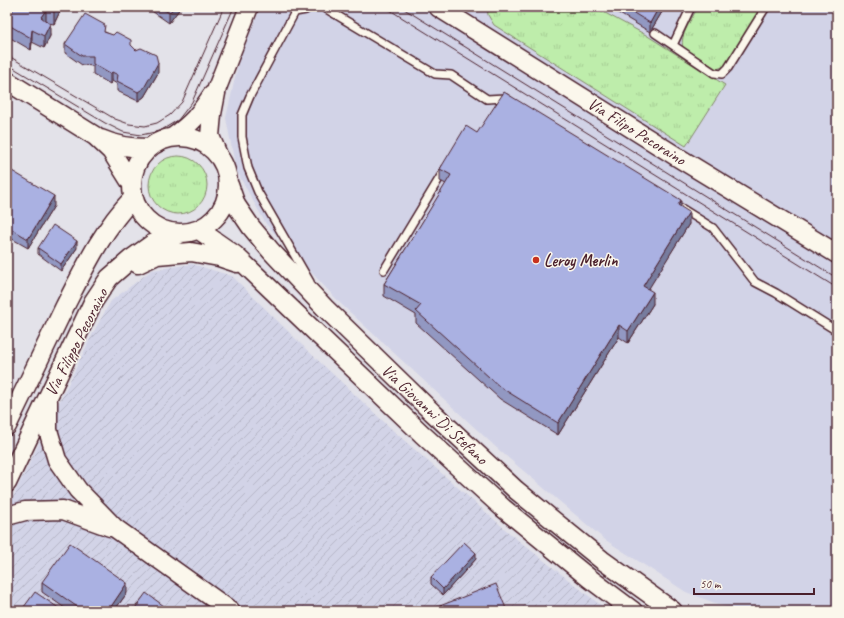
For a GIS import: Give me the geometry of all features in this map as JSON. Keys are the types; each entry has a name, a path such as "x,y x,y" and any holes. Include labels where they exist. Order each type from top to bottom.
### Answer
{"street":[{"path":"95,136 111,151 132,191 140,212 150,224 164,232 180,234 199,230 215,220 225,204 228,185 226,169 210,136 212,114 217,88 249,7"},
{"name":"Via Filipo Pecoraino","path":"438,7 457,12 679,158 837,254"},
{"path":"7,81 95,136 115,145 133,148 148,148"},
{"path":"173,137 189,125 200,114 217,88"},
{"path":"132,191 134,170 140,158 148,148 160,141 173,137 186,137 198,140 209,146 218,155"},
{"name":"Via Giovanni Di Stefano","path":"228,185 236,205 251,227 325,308 432,412 516,490 602,560 673,611"},
{"name":"Via Filippo Pecoraino","path":"7,426 101,237 120,212 132,191"},
{"name":"Via Giovanni Di Stefano","path":"199,230 235,254 422,434 503,508 633,611"},
{"name":"Via Filippo Pecoraino","path":"7,482 93,302 102,288 109,278 131,259 152,244 180,234"},
{"path":"102,288 134,266 157,255 191,252 219,257 249,268"},
{"path":"48,398 48,430 57,460 78,490 114,528 231,611"},
{"path":"7,516 25,511 63,510 114,528"}],"lane":[{"path":"323,7 435,74 451,75 487,99 505,98 512,102"},
{"path":"673,45 691,7"},
{"path":"655,33 714,73 722,74 728,68 766,7"},
{"path":"306,10 295,12 250,96 242,115 242,136 248,168 258,192 325,308"},
{"path":"384,270 449,163"},
{"path":"673,203 713,228 754,282 776,293 837,331"}],"shaded area":[{"path":"261,7 837,7 837,611 736,611 686,592 604,539 499,450 341,304 266,224 236,170 226,118 239,60"},
{"path":"192,264 232,276 307,350 397,434 514,537 608,611 7,611 7,509 94,331 111,301 152,270"}],"green space":[{"path":"487,7 594,7 646,35 725,85 686,146 494,25 488,15"},
{"path":"698,7 762,7 725,66 717,69 683,47 682,43 685,32"},
{"path":"178,156 194,161 202,169 207,185 202,201 194,209 178,214 162,209 154,201 149,185 154,169 162,161"}],"building":[{"path":"14,7 56,7 54,12 46,10 41,17 50,24 44,36 32,30 31,38 7,24"},
{"path":"160,7 174,7 169,13"},
{"path":"624,7 659,7 650,23"},
{"path":"85,14 105,25 104,32 113,35 116,32 131,40 131,45 136,50 141,48 156,55 158,63 144,88 138,92 117,81 118,75 112,72 110,74 93,64 93,56 82,56 65,44"},
{"name":"Leroy Merlin","path":"504,92 681,200 678,205 689,212 643,286 653,292 628,331 619,325 558,423 500,387 416,311 421,305 384,284 451,175 440,169 466,126 477,133"},
{"path":"7,144 12,146 8,157 7,157"},
{"path":"7,168 54,196 28,239 7,226"},
{"path":"53,225 77,241 61,264 38,248"},
{"path":"464,542 476,553 443,589 431,577"},
{"path":"70,543 127,583 108,611 83,611 42,582"},
{"path":"496,584 507,611 427,611"},
{"path":"35,592 63,611 21,611"},
{"path":"146,593 171,611 133,611"}],"tram line":[{"path":"7,55 115,119 129,124 145,126 157,123 170,115 182,102 224,7"},
{"path":"7,64 105,123 123,132 141,135 160,131 178,120 192,102 234,7"},
{"path":"385,7 837,288"},
{"path":"401,7 837,278"}],"place":[{"name":"Leroy Merlin","path":"536,260"}]}
